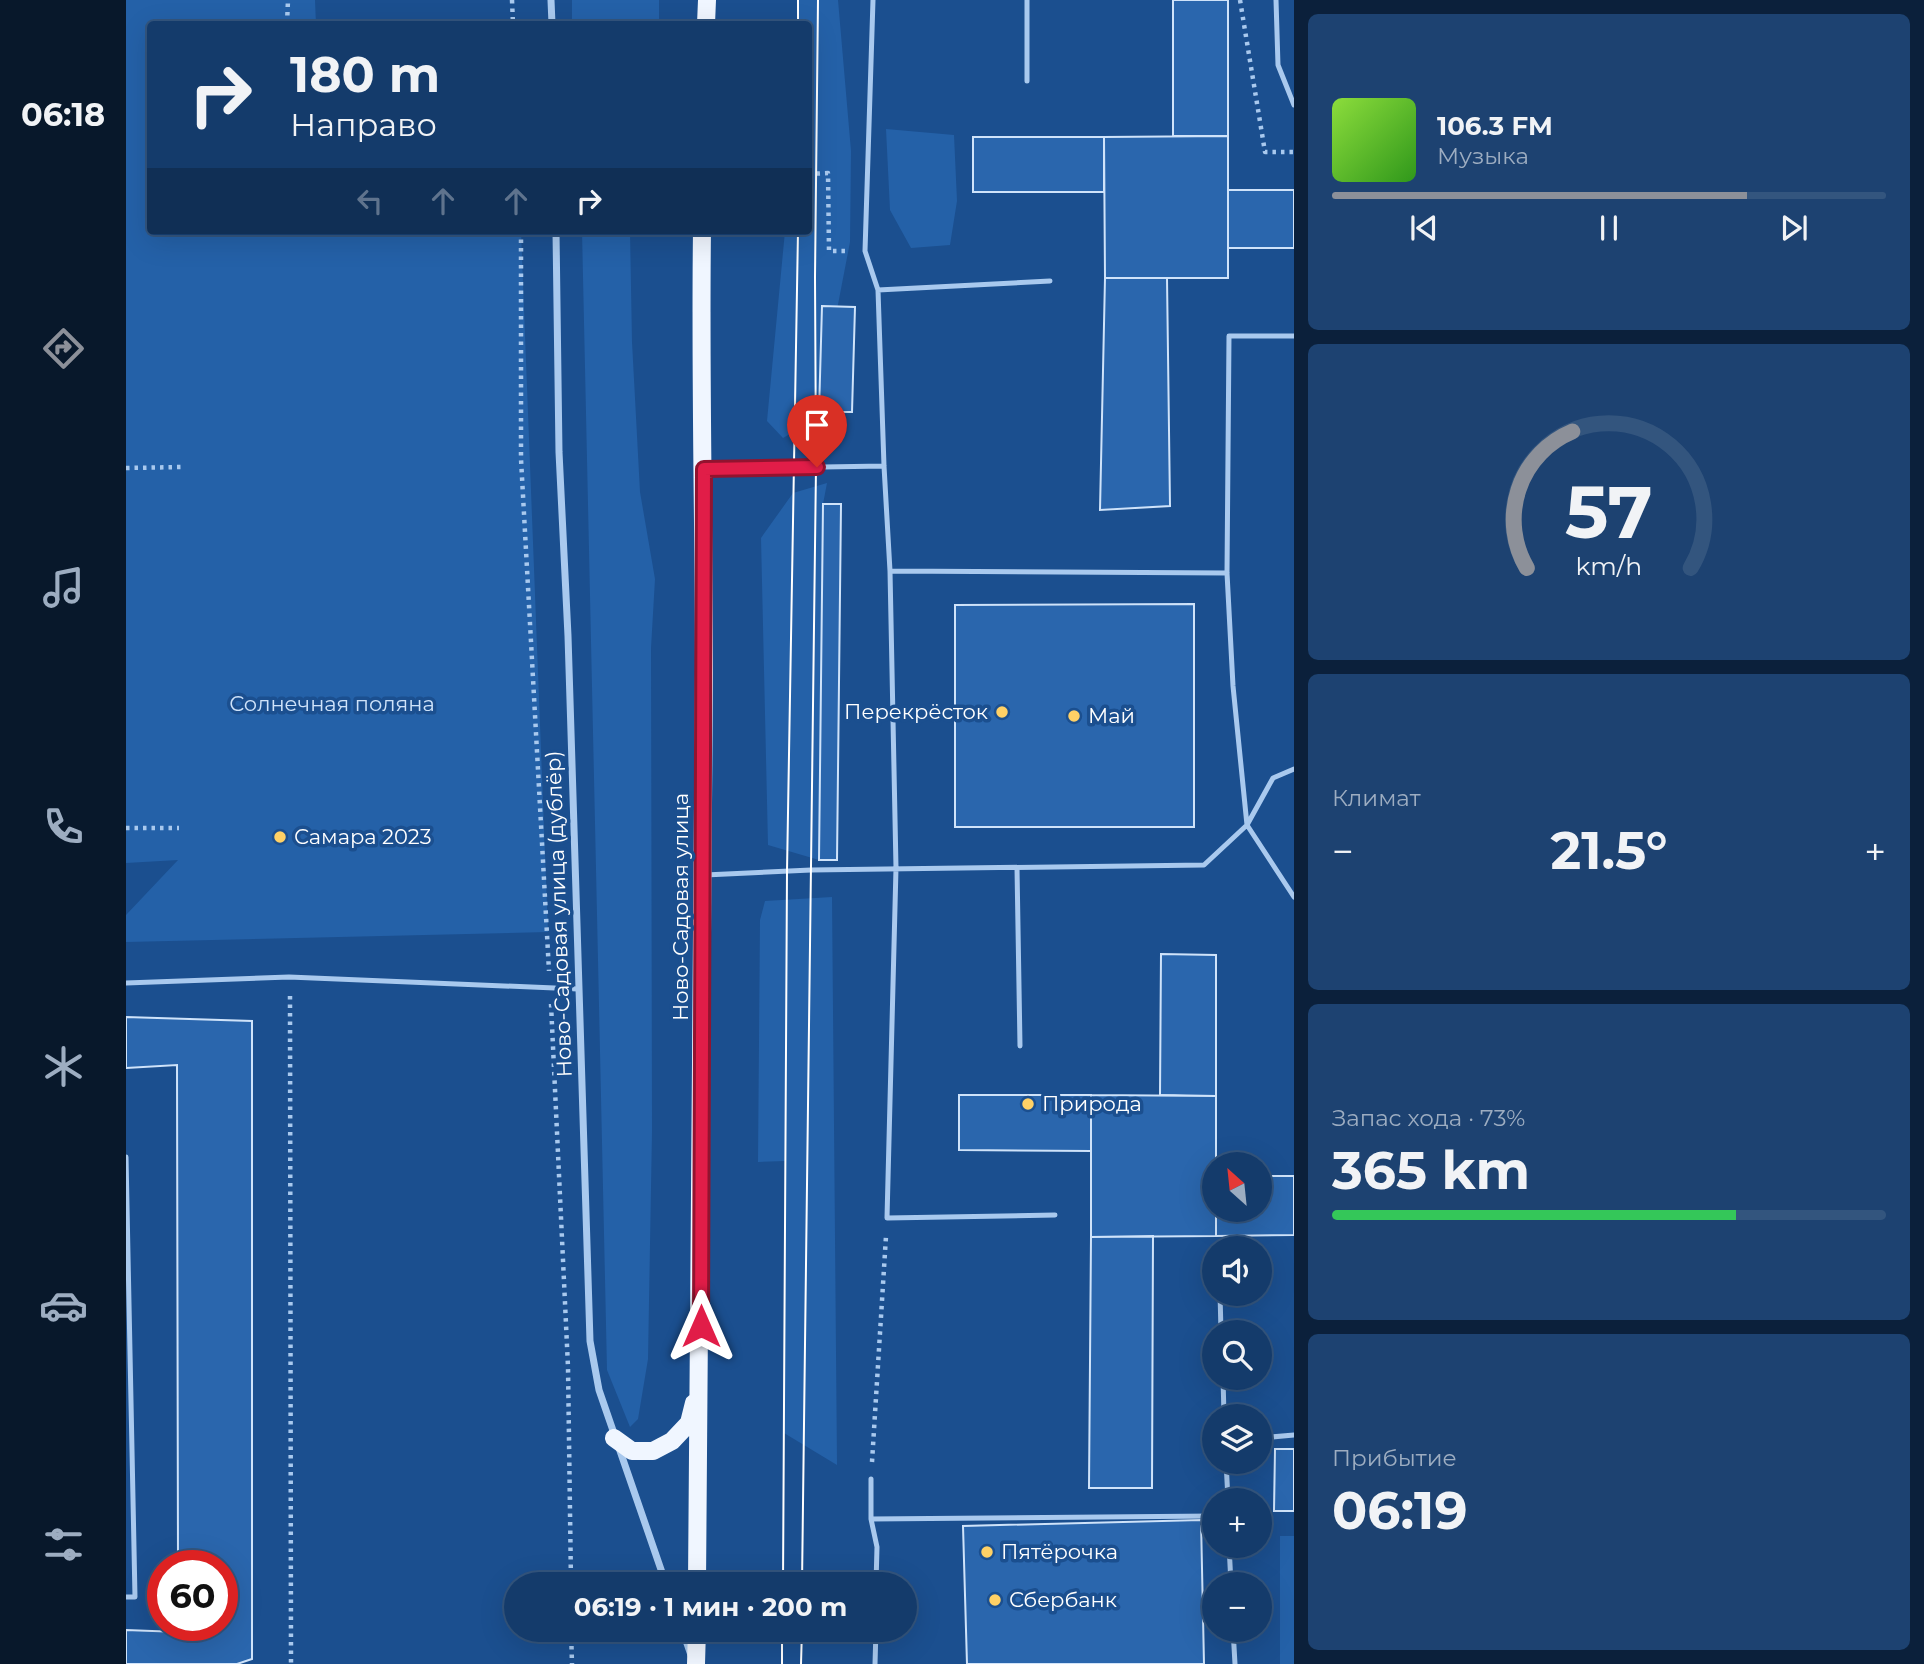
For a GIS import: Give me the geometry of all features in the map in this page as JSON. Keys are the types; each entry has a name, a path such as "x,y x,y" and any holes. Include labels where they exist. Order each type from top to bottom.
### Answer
{"main road":[{"path":"706,21 707,0"},
{"name":"Ново-Садовая улица","path":"697,1572 704,875 704,469 700,347 702,235"},
{"path":"614,1438 632,1451 653,1451 672,1441 689,1423 701,1379"},
{"path":"695,1664 696,1642"}],"street":[{"path":"551,0 552,21"},
{"name":"Ново-Садовая улица (дублёр)","path":"556,235 559,452 568,636 590,1341 599,1390 662,1572"},
{"path":"687,1642 695,1664"}],"lane":[{"path":"873,0 865,251 878,290 890,571 896,868 887,1218 1055,1215"},
{"path":"1027,0 1027,81"},
{"path":"1276,0 1278,65 1294,105"},
{"path":"878,290 1050,281"},
{"path":"1294,336 1230,336 1227,573 1233,686 1247,825 1294,897"},
{"path":"704,469 884,466"},
{"path":"890,571 1227,573"},
{"path":"704,875 896,868 1204,865 1247,825 1273,778 1294,769"},
{"path":"1017,868 1020,1045"},
{"path":"126,982 289,977 578,989"},
{"path":"126,1157 135,1597 126,1597"},
{"path":"1272,1437 1294,1435"},
{"path":"871,1479 871,1519 877,1547 876,1572"},
{"path":"871,1519 1202,1516"},
{"path":"875,1664 876,1642"},
{"path":"1234,1642 1235,1664"}],"path":[{"path":"287,21 288,0"},
{"path":"512,0 513,21"},
{"path":"1240,0 1265,152 1294,152"},
{"path":"812,174 828,173 829,251 865,251"},
{"path":"521,235 522,473 550,989 568,1406 571,1572"},
{"path":"126,468 183,467"},
{"path":"126,828 179,828"},
{"path":"289,977 291,1664"},
{"path":"871,1479 887,1218"},
{"path":"571,1642 572,1664"}],"green space":[{"name":"Солнечная поляна","path":"126,0 315,0 316,21 147,21 147,235 521,235 548,932 126,942 126,915 178,860 126,863"},
{"path":"572,0 659,0 659,21 572,21"},
{"path":"798,0 838,0 851,151 850,242 816,419 783,438 767,421 785,235 812,235 812,21 798,21"},
{"path":"886,129 954,135 957,201 950,245 911,248 890,210"},
{"path":"582,235 630,235 632,342 640,492 655,579 651,648 652,1131 648,1359 638,1419 630,1427 607,1370"},
{"path":"827,483 823,504 819,860 768,845 761,538 793,493"},
{"path":"832,897 837,1465 784,1433 785,1161 758,1162 760,920 765,901"},
{"path":"1280,1536 1294,1536 1294,1664 1280,1664"}],"building":[{"path":"1173,0 1228,0 1228,136 1173,136"},
{"path":"1228,136 1228,278 1105,278 1104,137"},
{"path":"973,137 1104,137 1104,192 973,192"},
{"path":"1228,190 1294,190 1294,248 1228,248"},
{"path":"1105,278 1167,278 1170,506 1100,510"},
{"path":"822,306 855,307 852,412 819,412"},
{"path":"823,504 841,504 837,860 819,860"},
{"name":"Май","path":"1194,604 1194,827 955,827 955,605"},
{"path":"1161,954 1216,955 1216,1096 1160,1095"},
{"path":"126,1017 252,1021 252,1659 237,1664 126,1664 126,1630 147,1631 147,1641 238,1641 238,1550 178,1550 177,1065 126,1068"},
{"path":"959,1095 1091,1095 1091,1151 959,1150"},
{"path":"1091,1095 1216,1096 1216,1152 1202,1152 1202,1222 1216,1222 1216,1236 1091,1237"},
{"path":"1272,1176 1294,1176 1294,1235 1216,1236 1216,1222 1272,1222"},
{"path":"1153,1236 1152,1488 1089,1488 1091,1237"},
{"path":"1275,1449 1294,1449 1294,1511 1274,1511"},
{"path":"1201,1520 1204,1664 967,1664 963,1526"}],"tram line":[{"path":"798,0 798,21"},
{"path":"802,1572 816,467 818,0"},
{"path":"783,1572 787,871 798,235"},
{"path":"782,1642 782,1664"},
{"path":"801,1664 802,1642"}],"place":[{"name":"Перекрёсток","path":"1002,712"},
{"name":"Май","path":"1074,716"},
{"name":"Самара 2023","path":"280,837"},
{"name":"Природа","path":"1028,1104"},
{"name":"Пятёрочка","path":"987,1552"},
{"name":"Сбербанк","path":"995,1600"}],"route":[{"path":"701,1326 704,469 817,467"}]}
